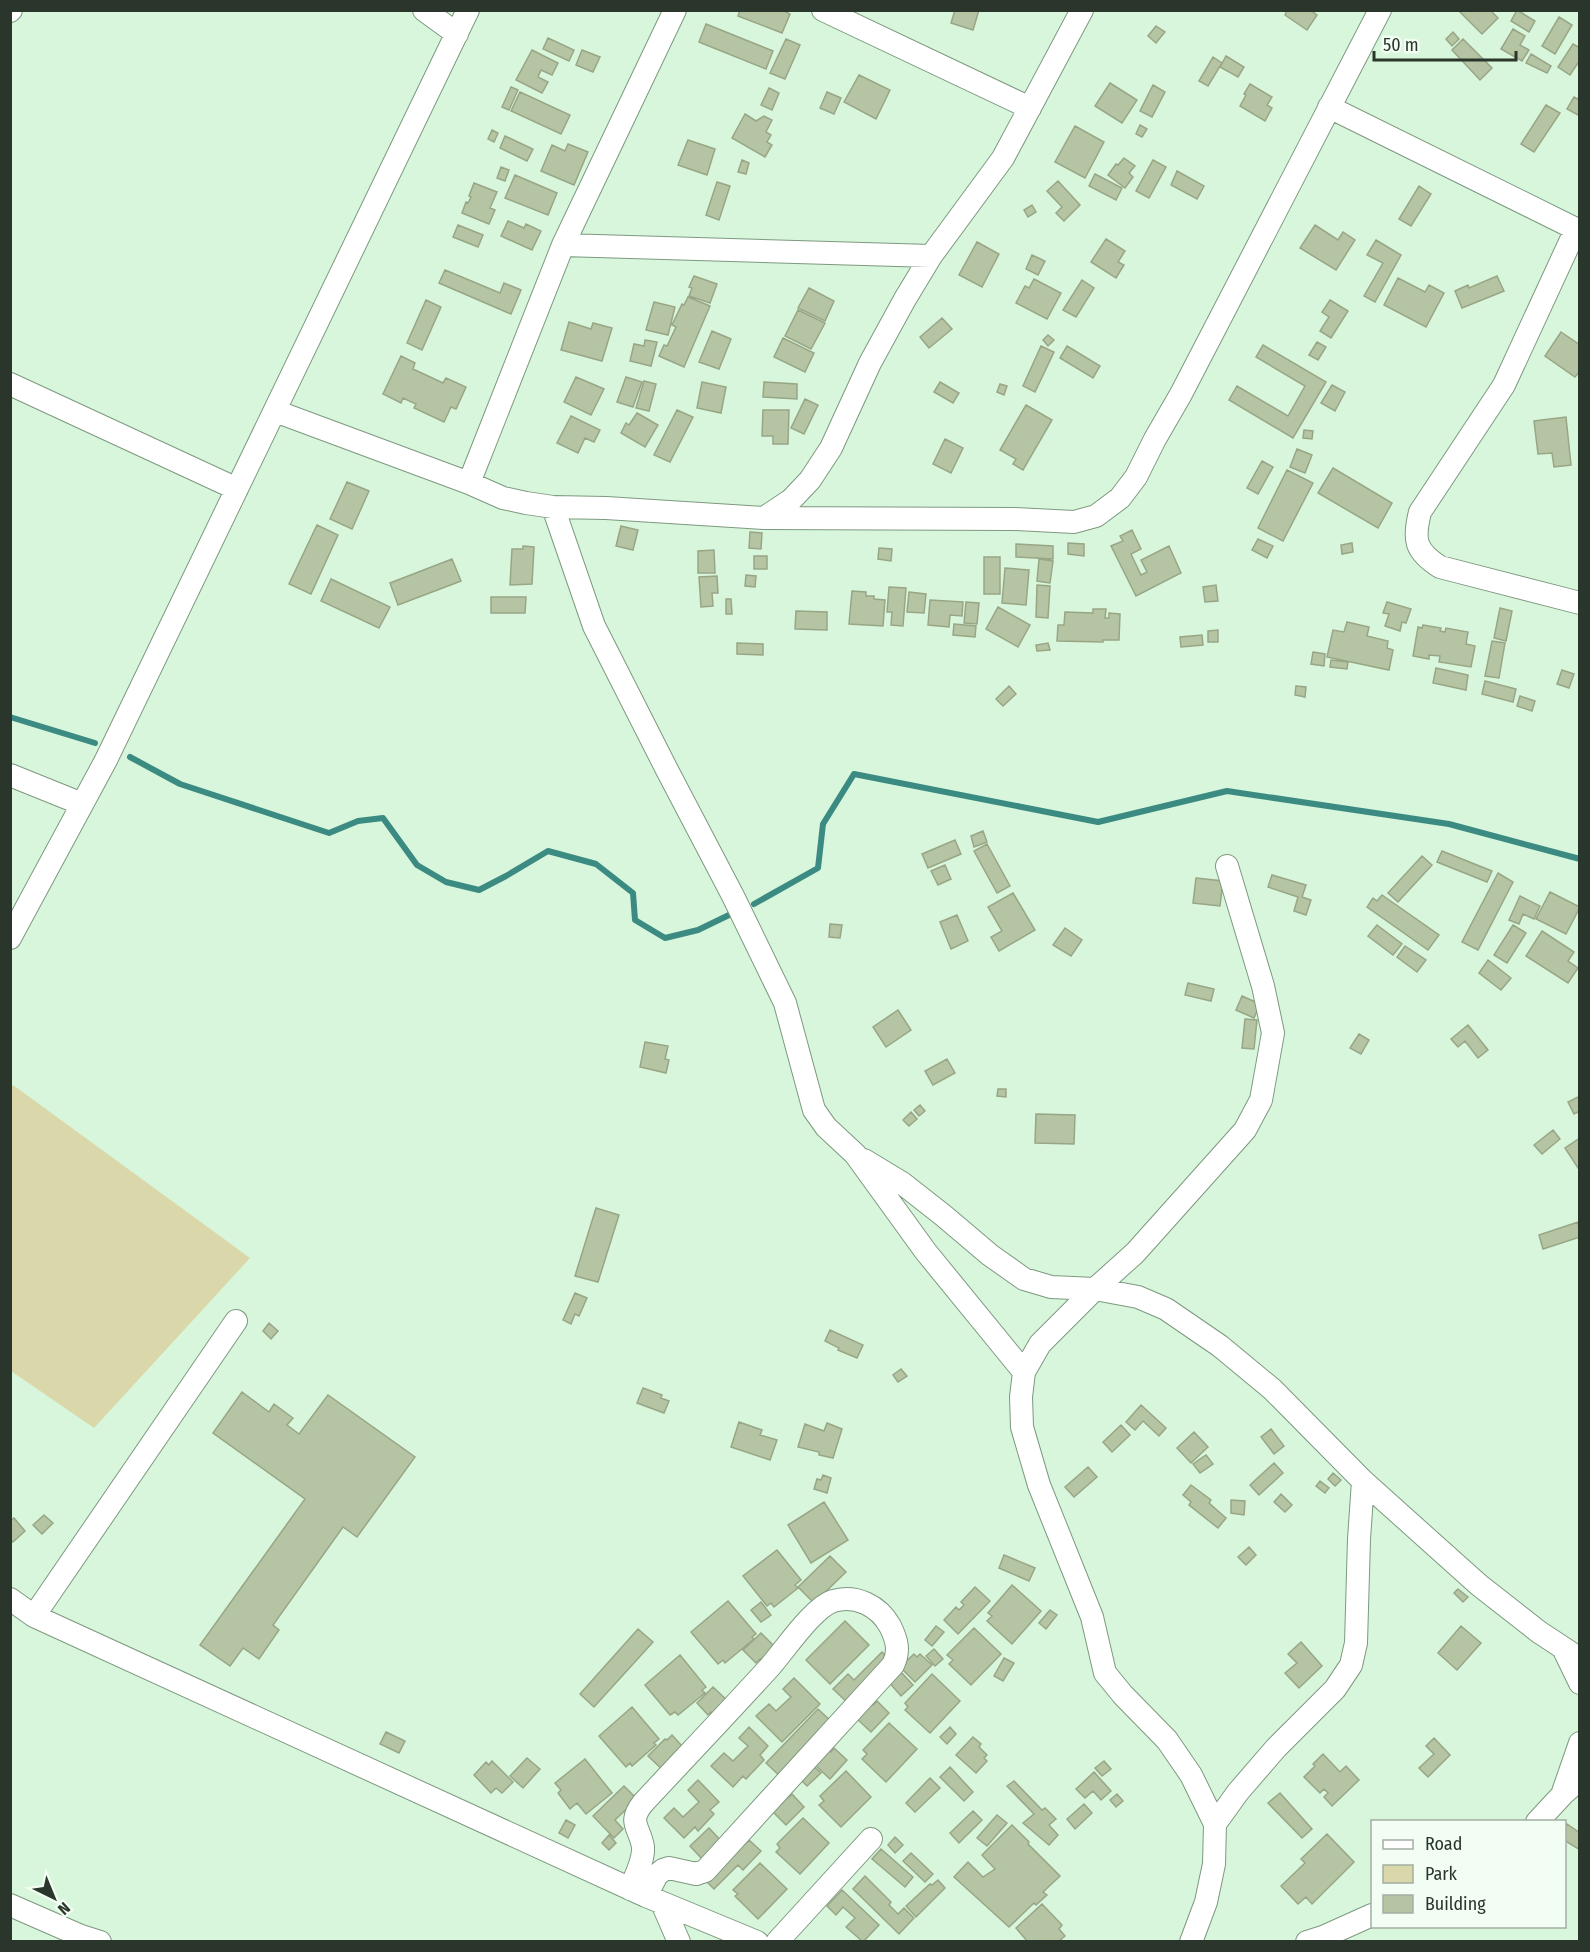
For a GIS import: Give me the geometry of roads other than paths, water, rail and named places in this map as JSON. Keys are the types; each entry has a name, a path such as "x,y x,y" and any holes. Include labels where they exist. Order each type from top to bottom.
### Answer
{"street":[{"path":"424,10 456,34"},
{"path":"10,938 111,750 468,10"},
{"path":"469,483 563,245 675,10"},
{"path":"823,10 1030,108"},
{"path":"764,518 791,500 810,480 831,448 870,363 931,256 1003,158 1082,10"},
{"path":"275,411 469,483 503,498 553,507 764,518 1014,519 1074,522 1096,516 1120,498 1136,477 1380,10"},
{"path":"1329,107 1578,230 1504,385 1420,512 1415,531 1418,545 1428,560 1440,567 1580,603"},
{"path":"563,245 931,256"},
{"path":"10,384 237,489"},
{"path":"553,507 594,626 734,896 785,1003 814,1110 826,1127 855,1154 926,1252 1024,1371"},
{"path":"10,775 82,804"},
{"path":"1191,1941 1206,1902 1214,1864 1215,1824 1191,1775 1167,1740 1123,1695 1105,1672 1092,1617 1039,1485 1022,1427 1021,1397 1024,1371 1040,1344 1135,1253 1245,1130 1261,1101 1273,1033 1263,986 1227,866"},
{"path":"855,1154 902,1183 990,1255 1024,1279 1051,1287 1095,1289 1138,1297 1166,1309 1220,1346 1272,1389 1363,1481 1505,1606 1571,1653 1580,1683"},
{"path":"34,1616 236,1321"},
{"path":"1215,1824 1238,1792 1276,1748 1335,1689 1351,1665 1356,1643 1363,1481"},
{"path":"10,1599 34,1616 646,1896 757,1941"},
{"path":"646,1896 657,1875 663,1870 669,1868 696,1874 705,1871 893,1665 898,1655 898,1646 885,1616 874,1606 844,1600 832,1601 821,1609 636,1812 635,1824 643,1848 641,1856 646,1896 679,1941"},
{"path":"1538,1820 1571,1787 1580,1743"},
{"path":"777,1941 871,1839"},
{"path":"10,1905 100,1941"},
{"path":"1307,1941 1323,1937 1371,1915"}],"waterway":[{"path":"10,717 95,743"},
{"path":"130,757 180,784 329,833 358,821 383,818 417,865 446,882 479,890 548,851 596,864 633,893 635,920 665,938 698,930 729,915"},
{"path":"754,904 818,868 823,824 854,774 1098,822 1227,791 1449,824 1580,859"}]}
